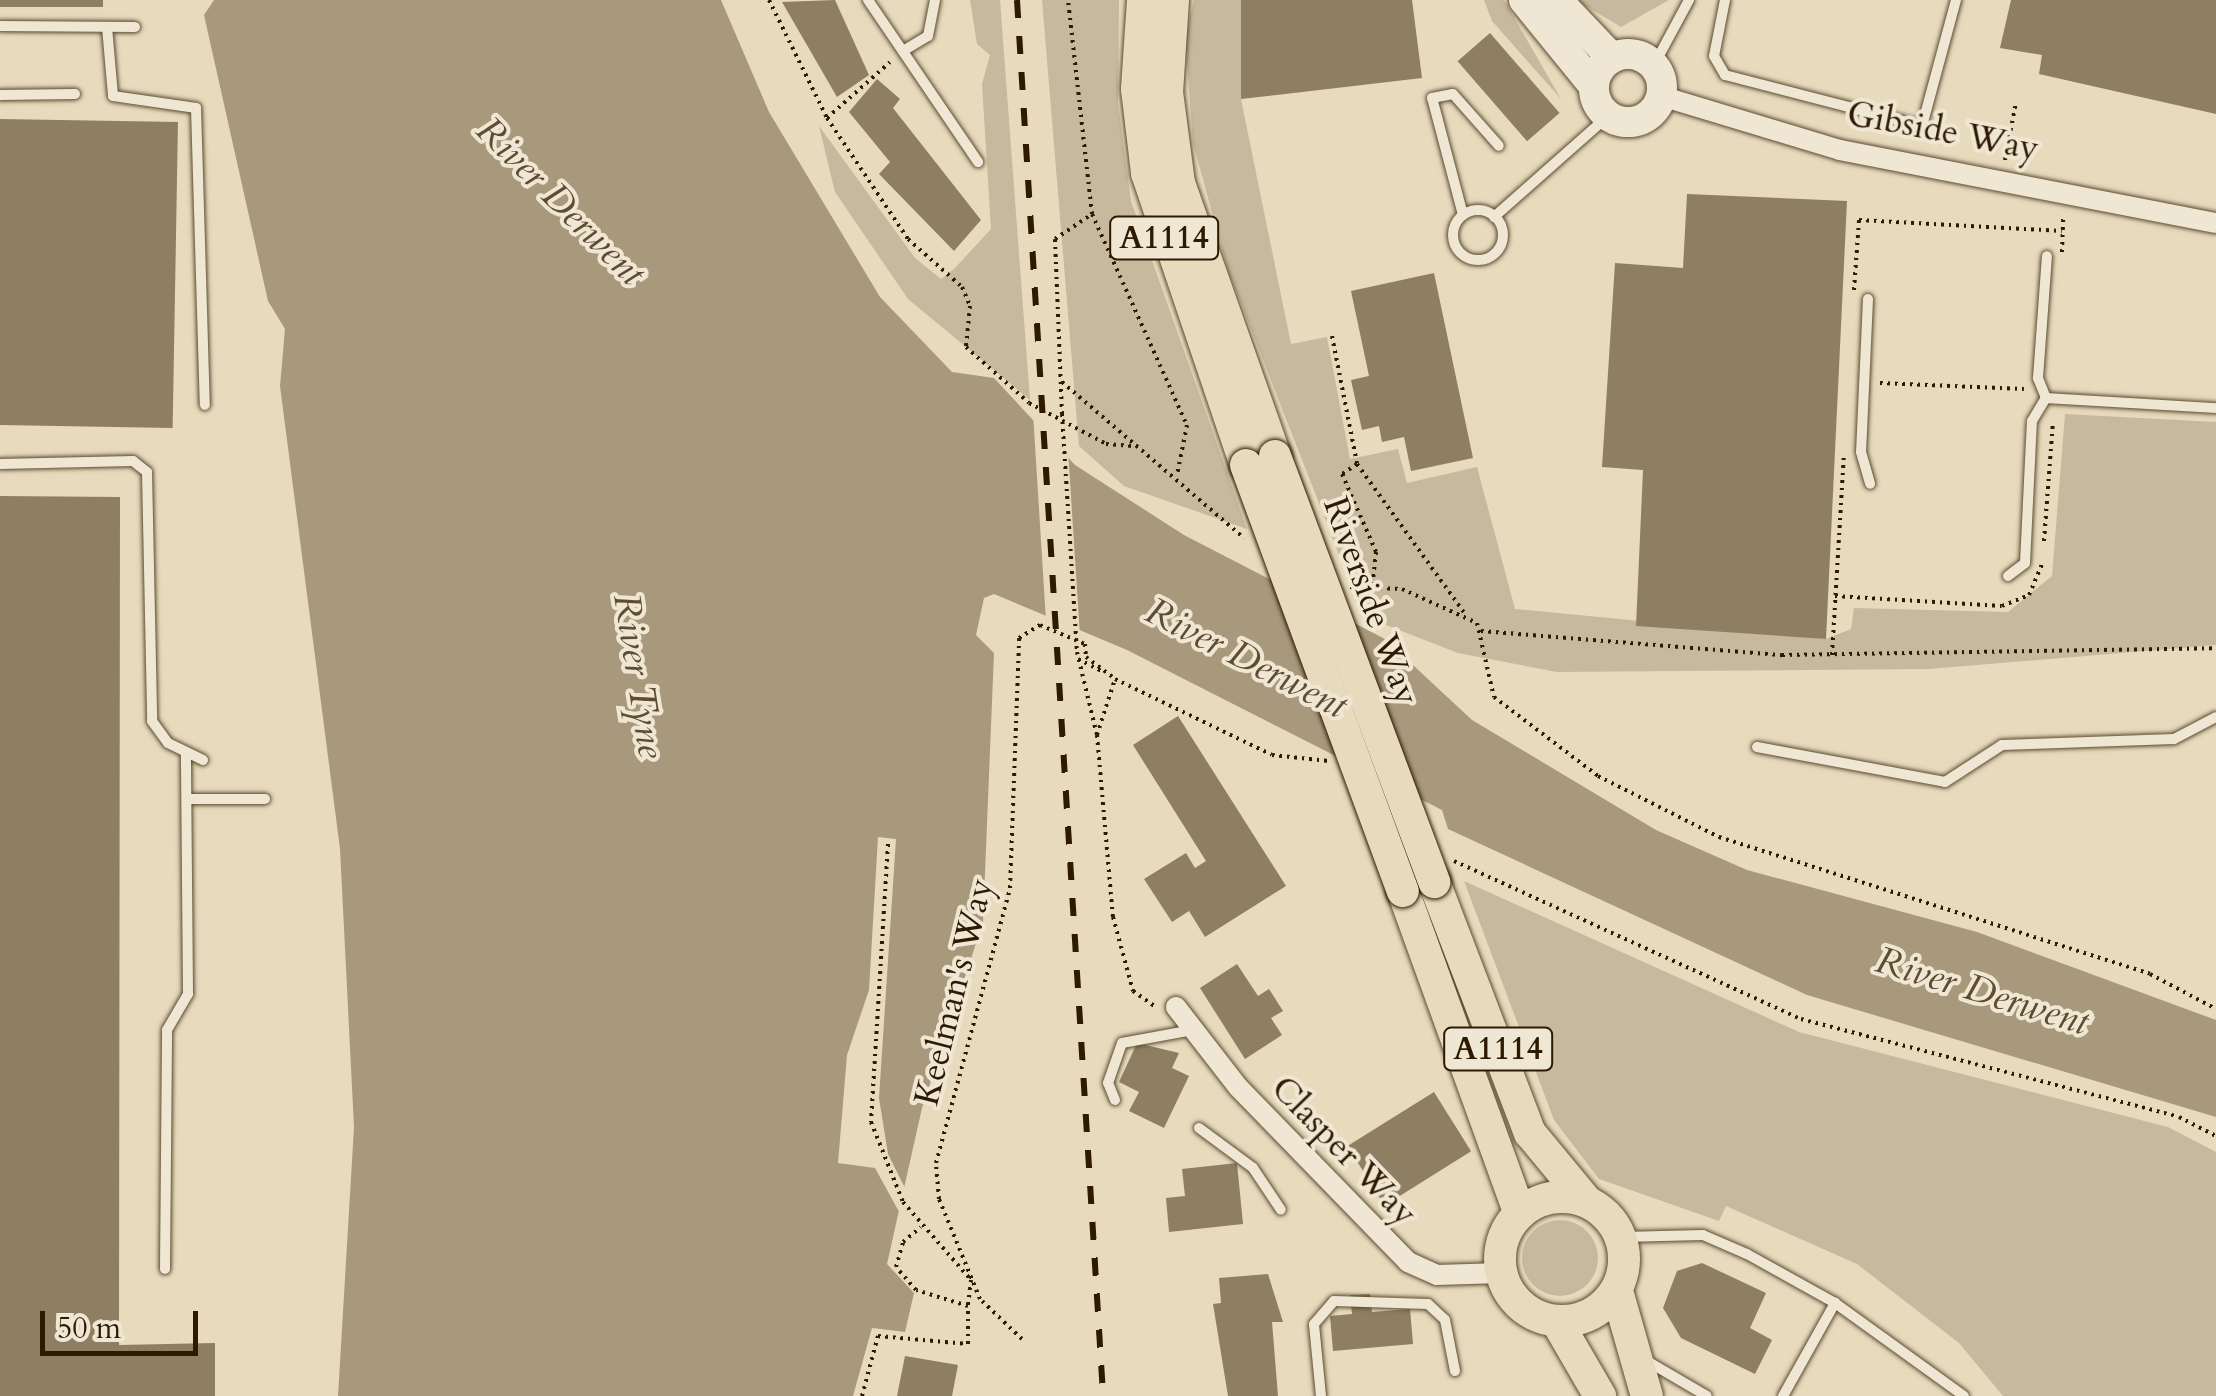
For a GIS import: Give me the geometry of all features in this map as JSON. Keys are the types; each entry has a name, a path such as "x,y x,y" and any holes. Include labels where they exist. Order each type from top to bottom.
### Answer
{"main road":[{"name":"Riverside Way","path":"1143,0 1137,89 1147,173 1260,460 1418,887 1519,1211"},
{"name":"Riverside Way","path":"1174,0 1168,92 1179,183 1260,460"},
{"name":"Riverside Way","path":"1418,887 1530,1133 1587,1202"},
{"path":"1587,1202 1563,1196 1519,1211 1502,1240 1501,1272 1516,1302 1557,1322 1579,1320 1617,1291"},
{"name":"A1114","path":"1587,1202 1622,1237"},
{"path":"1622,1237 1617,1291 1630,1350 1647,1396"},
{"path":"1557,1322 1600,1396"}],"street":[{"path":"1524,0 1593,86 1608,116 1640,120 1661,96 1654,64 1638,54 1611,57"},
{"path":"1557,0 1611,57"},
{"path":"1593,86 1611,57"},
{"name":"Gibside Way","path":"1661,96 1824,146 2216,223"},
{"name":"Clasper Way","path":"1176,1007 1408,1262 1437,1275 1501,1272"}],"lane":[{"path":"868,0 978,162"},
{"path":"902,51 928,36 935,0"},
{"path":"1654,64 1689,0"},
{"path":"1726,0 1714,56 1726,76 1922,126 1956,0"},
{"path":"0,26 135,27"},
{"path":"107,27 113,96 196,108 205,405"},
{"path":"0,95 75,94"},
{"path":"1494,217 1499,247 1472,260 1454,242 1463,215 1432,98 1454,94 1498,146"},
{"path":"1463,215 1494,217 1608,116"},
{"path":"2046,398 2038,378 2048,256"},
{"path":"1868,299 1864,382 1870,484"},
{"path":"2046,398 2216,408"},
{"path":"2008,576 2025,564 2032,421 2046,398"},
{"path":"0,464 133,461 147,472 152,721 186,752 203,760"},
{"path":"1756,747 1945,782 2002,745 2174,739 2216,717"},
{"path":"165,1269 167,1030 188,994 186,752"},
{"path":"189,799 265,799"},
{"path":"1115,1100 1108,1084 1122,1043 1194,1030"},
{"path":"1199,1128 1253,1168 1281,1210"},
{"path":"1622,1237 1703,1235 1836,1303 1949,1391 1964,1396"},
{"path":"1321,1396 1314,1324 1334,1301 1428,1304 1445,1320 1456,1371"},
{"path":"1783,1396 1836,1303"},
{"path":"1630,1350 1707,1396"}],"path":[{"path":"769,0 827,118 908,239 962,287 970,306 966,347 1029,404 1106,444 1137,446 1062,382"},
{"path":"1068,0 1092,214 1187,424 1177,474"},
{"path":"827,118 902,51"},
{"path":"1092,214 1055,239 1078,659 1098,735 1113,917 1132,991 1144,1004 1176,1007"},
{"path":"1853,310 1859,220 2062,231"},
{"path":"1332,336 1357,464 1466,616"},
{"path":"1864,382 2020,392 2038,378"},
{"path":"1835,596 2002,606 2029,595 2041,581 2052,423"},
{"path":"1832,654 1845,440"},
{"path":"1357,464 1342,474 1376,552 1372,584"},
{"name":"Keelman's Way","path":"1022,1339 970,1280 936,1163 1010,888 1014,652 1028,626 1040,625 1085,644 1114,679 1285,760 1336,761"},
{"path":"2216,648 1832,654 1481,631 1494,697 1598,776 1758,854 2150,974 2216,1008"},
{"path":"1078,659 1104,671"},
{"path":"1098,735 1114,679"},
{"path":"862,1396 878,1336 968,1344 970,1280 921,1227 884,1166 870,1122 888,844"},
{"path":"1445,845 1450,859 1801,1019 2179,1117 2216,1136"},
{"path":"921,1227 903,1242 896,1266 916,1290 968,1306"}],"shaded area":[{"path":"970,0 1000,0 1030,400 908,299 835,192 819,126 915,258 941,279 955,268 991,229 982,84 990,55 977,44"},
{"path":"1042,0 1119,0 1118,103 1131,201 1247,529 1124,486 1079,446"},
{"path":"1194,0 1241,0 1241,99 1291,344 1327,337 1350,459 1398,449 1407,483 1477,467 1515,609 1826,639 1851,629 1854,608 2008,612 2052,576 2065,414 2216,422 2216,645 1929,669 1557,672 1458,653 1363,616 1228,270 1193,143 1185,37"},
{"path":"1484,0 1504,0 1561,99 1492,21"},
{"path":"1576,0 1669,0 1621,27"},
{"path":"1464,881 1799,1032 2168,1127 2216,1152 2216,1396 2003,1396 1959,1343 1857,1264 1726,1206 1719,1221 1599,1179 1554,1120"},
{"path":"1560,1220 1587,1231 1598,1258 1587,1285 1560,1296 1533,1285 1522,1258 1533,1231"}],"water":[{"path":"214,0 721,0 769,112 880,297 952,372 994,378 1075,465 1184,535 1385,639 1472,720 1656,830 1747,870 1977,932 2216,1020 2216,1117 1807,995 1448,829 1442,810 1127,650 994,594 984,598 976,635 994,653 983,922 922,1108 887,1264 914,1293 905,1332 872,1328 853,1396 338,1396 354,1127 340,849 280,386 285,329 268,301 204,15"}],"pier":[{"path":"1033,413 1068,450 1080,636 1046,621"},
{"path":"878,837 896,839 879,1098 888,1154 909,1196 903,1219 875,1168 838,1163 847,1055 869,990"}],"building":[{"path":"0,0 103,0 103,7 0,7"},
{"path":"835,0 869,75 837,97 782,2"},
{"path":"1241,0 1412,0 1422,78 1241,99"},
{"path":"2011,0 2216,0 2216,114 2039,74 2042,55 2000,48"},
{"path":"1490,33 1560,113 1527,141 1458,61"},
{"path":"877,79 900,99 893,108 981,220 954,251 879,174 890,162 849,112"},
{"path":"0,119 178,122 173,428 0,425"},
{"path":"1687,194 1847,201 1826,639 1636,626 1643,470 1602,467 1615,263 1683,268"},
{"path":"1434,273 1473,458 1411,471 1404,437 1382,442 1379,426 1362,430 1351,380 1369,376 1351,291"},
{"path":"0,496 120,497 119,1345 215,1343 215,1396 0,1396"},
{"path":"1178,716 1286,886 1205,937 1189,911 1172,922 1144,879 1186,853 1195,868 1206,861 1133,745"},
{"path":"1237,964 1258,996 1269,989 1283,1011 1271,1018 1282,1035 1245,1059 1200,988"},
{"path":"1137,1043 1179,1053 1172,1068 1189,1076 1164,1128 1129,1111 1139,1092 1119,1082"},
{"path":"1434,1092 1471,1151 1385,1205 1347,1146"},
{"path":"1237,1163 1243,1224 1169,1232 1166,1198 1185,1196 1182,1169"},
{"path":"1702,1263 1766,1293 1750,1328 1772,1340 1755,1374 1681,1338 1663,1308 1677,1271"},
{"path":"1268,1274 1283,1322 1272,1322 1278,1396 1228,1396 1213,1304 1221,1303 1219,1278"},
{"path":"1370,1294 1372,1312 1410,1309 1413,1344 1333,1351 1330,1316 1352,1314 1350,1295"},
{"path":"905,1356 958,1365 952,1396 897,1396"}],"railway":[{"path":"1017,0 1103,1396"}],"water label":[{"name":"River Derwent","path":"560,202"},
{"name":"River Derwent","path":"1246,659"},
{"name":"River Tyne","path":"638,676"},
{"name":"River Derwent","path":"1982,992"}]}
